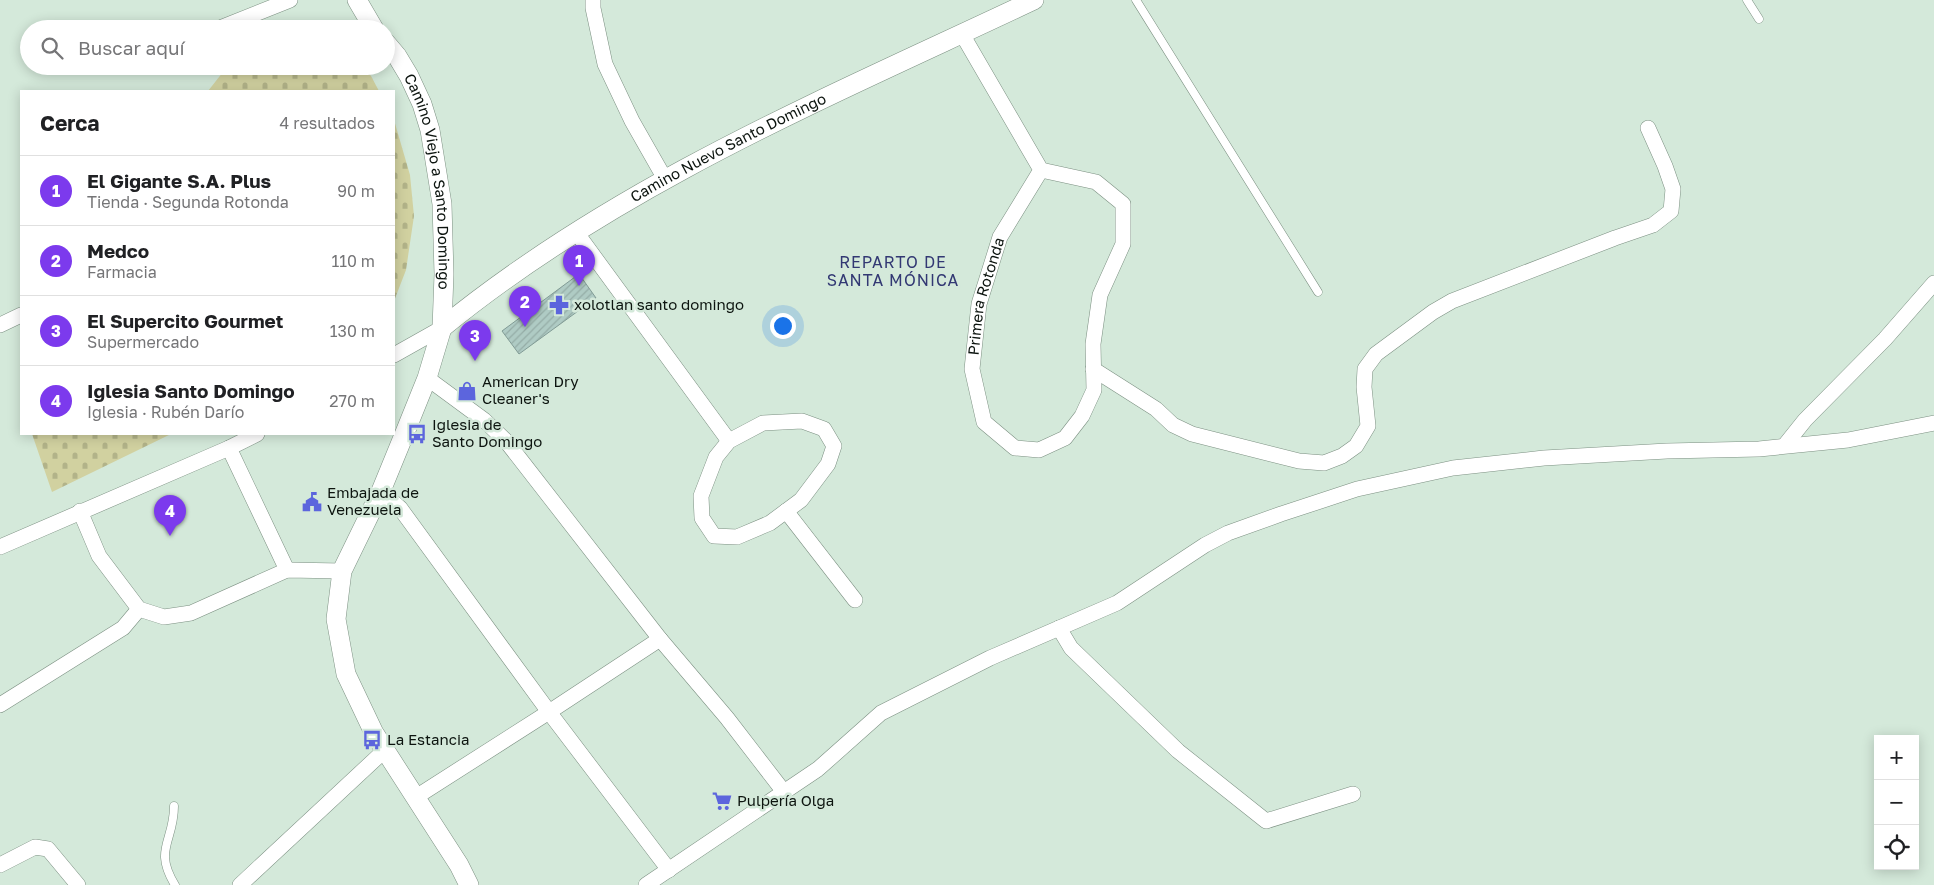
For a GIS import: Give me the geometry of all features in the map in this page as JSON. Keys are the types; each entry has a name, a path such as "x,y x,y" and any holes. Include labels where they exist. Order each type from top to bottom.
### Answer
{"street":[{"path":"240,20 290,0"},
{"path":"357,0 369,20"},
{"path":"593,0 605,64 632,121 664,180"},
{"name":"Camino Nuevo Santo Domingo","path":"442,328 468,307 576,232 664,180 726,146 1034,0"},
{"path":"962,34 1041,170"},
{"name":"Camino Viejo a Santo Domingo","path":"395,54 409,76 422,104 430,130 442,204 444,274 442,328 426,378 381,491 342,571 336,619 346,674 374,733 459,865 469,885"},
{"path":"1093,369 1156,409 1173,425 1192,434 1299,461 1324,464 1342,456 1356,446 1368,426 1364,387 1365,370 1376,354 1433,312 1452,301 1653,225 1671,211 1672,189 1665,166 1648,128"},
{"name":"Primera Rotonda","path":"1041,170 1096,182 1123,204 1123,244 1100,295 1093,344 1094,390 1082,416 1065,438 1039,450 1015,448 984,422 972,369 979,304 1000,237 1041,170"},
{"path":"576,232 729,441"},
{"path":"1785,446 1805,420 1885,339 1934,283"},
{"path":"0,326 20,316"},
{"path":"395,354 442,328"},
{"path":"426,378 484,420 506,441 660,638 727,718 784,792"},
{"path":"802,421 824,429 834,446 828,464 801,500 770,523 738,537 714,536 702,518 701,496 716,457 729,441 763,423 802,421"},
{"path":"646,885 818,769 881,713 990,658 1117,603 1205,545 1228,534 1357,490 1453,468 1544,458 1667,451 1759,449 1848,440 1934,424"},
{"path":"0,547 255,435"},
{"path":"229,448 287,570"},
{"path":"381,491 400,508 669,870"},
{"path":"80,511 99,556 139,609 164,617 191,613 287,570 342,571"},
{"path":"786,511 855,600"},
{"path":"0,705 123,628 139,609"},
{"path":"1059,628 1071,648 1178,751 1266,821 1353,794"},
{"path":"416,797 550,712 660,638"},
{"path":"240,885 385,750"},
{"path":"0,866 35,847 42,847 48,849 78,885"}],"lane":[{"path":"1136,0 1318,292"},
{"path":"1747,0 1759,19"},
{"path":"174,806 174,820 164,857 166,870 175,885"}],"green space":[{"path":"221,75 370,75 378,90 209,90"},
{"path":"395,123 410,175 414,216 406,270 395,298"},
{"path":"32,435 169,435 52,492"}],"building":[{"path":"579,274 596,298 519,354 502,331"}],"place":[{"name":"El Gigante S.A. Plus","path":"579,286"},
{"name":"xolotlan santo domingo","path":"559,305"},
{"name":"Medco","path":"525,327"},
{"name":"El Supercito Gourmet","path":"475,361"},
{"name":"American Dry Cleaner's","path":"467,391"},
{"name":"Iglesia de Santo Domingo","path":"417,434"},
{"name":"Embajada de Venezuela","path":"312,502"},
{"name":"Iglesia Santo Domingo","path":"170,536"},
{"name":"La Estancia","path":"372,740"},
{"name":"Pulpería Olga","path":"722,801"}],"district":[{"name":"REPARTO DE SANTA MÓNICA","path":"893,271"}]}
